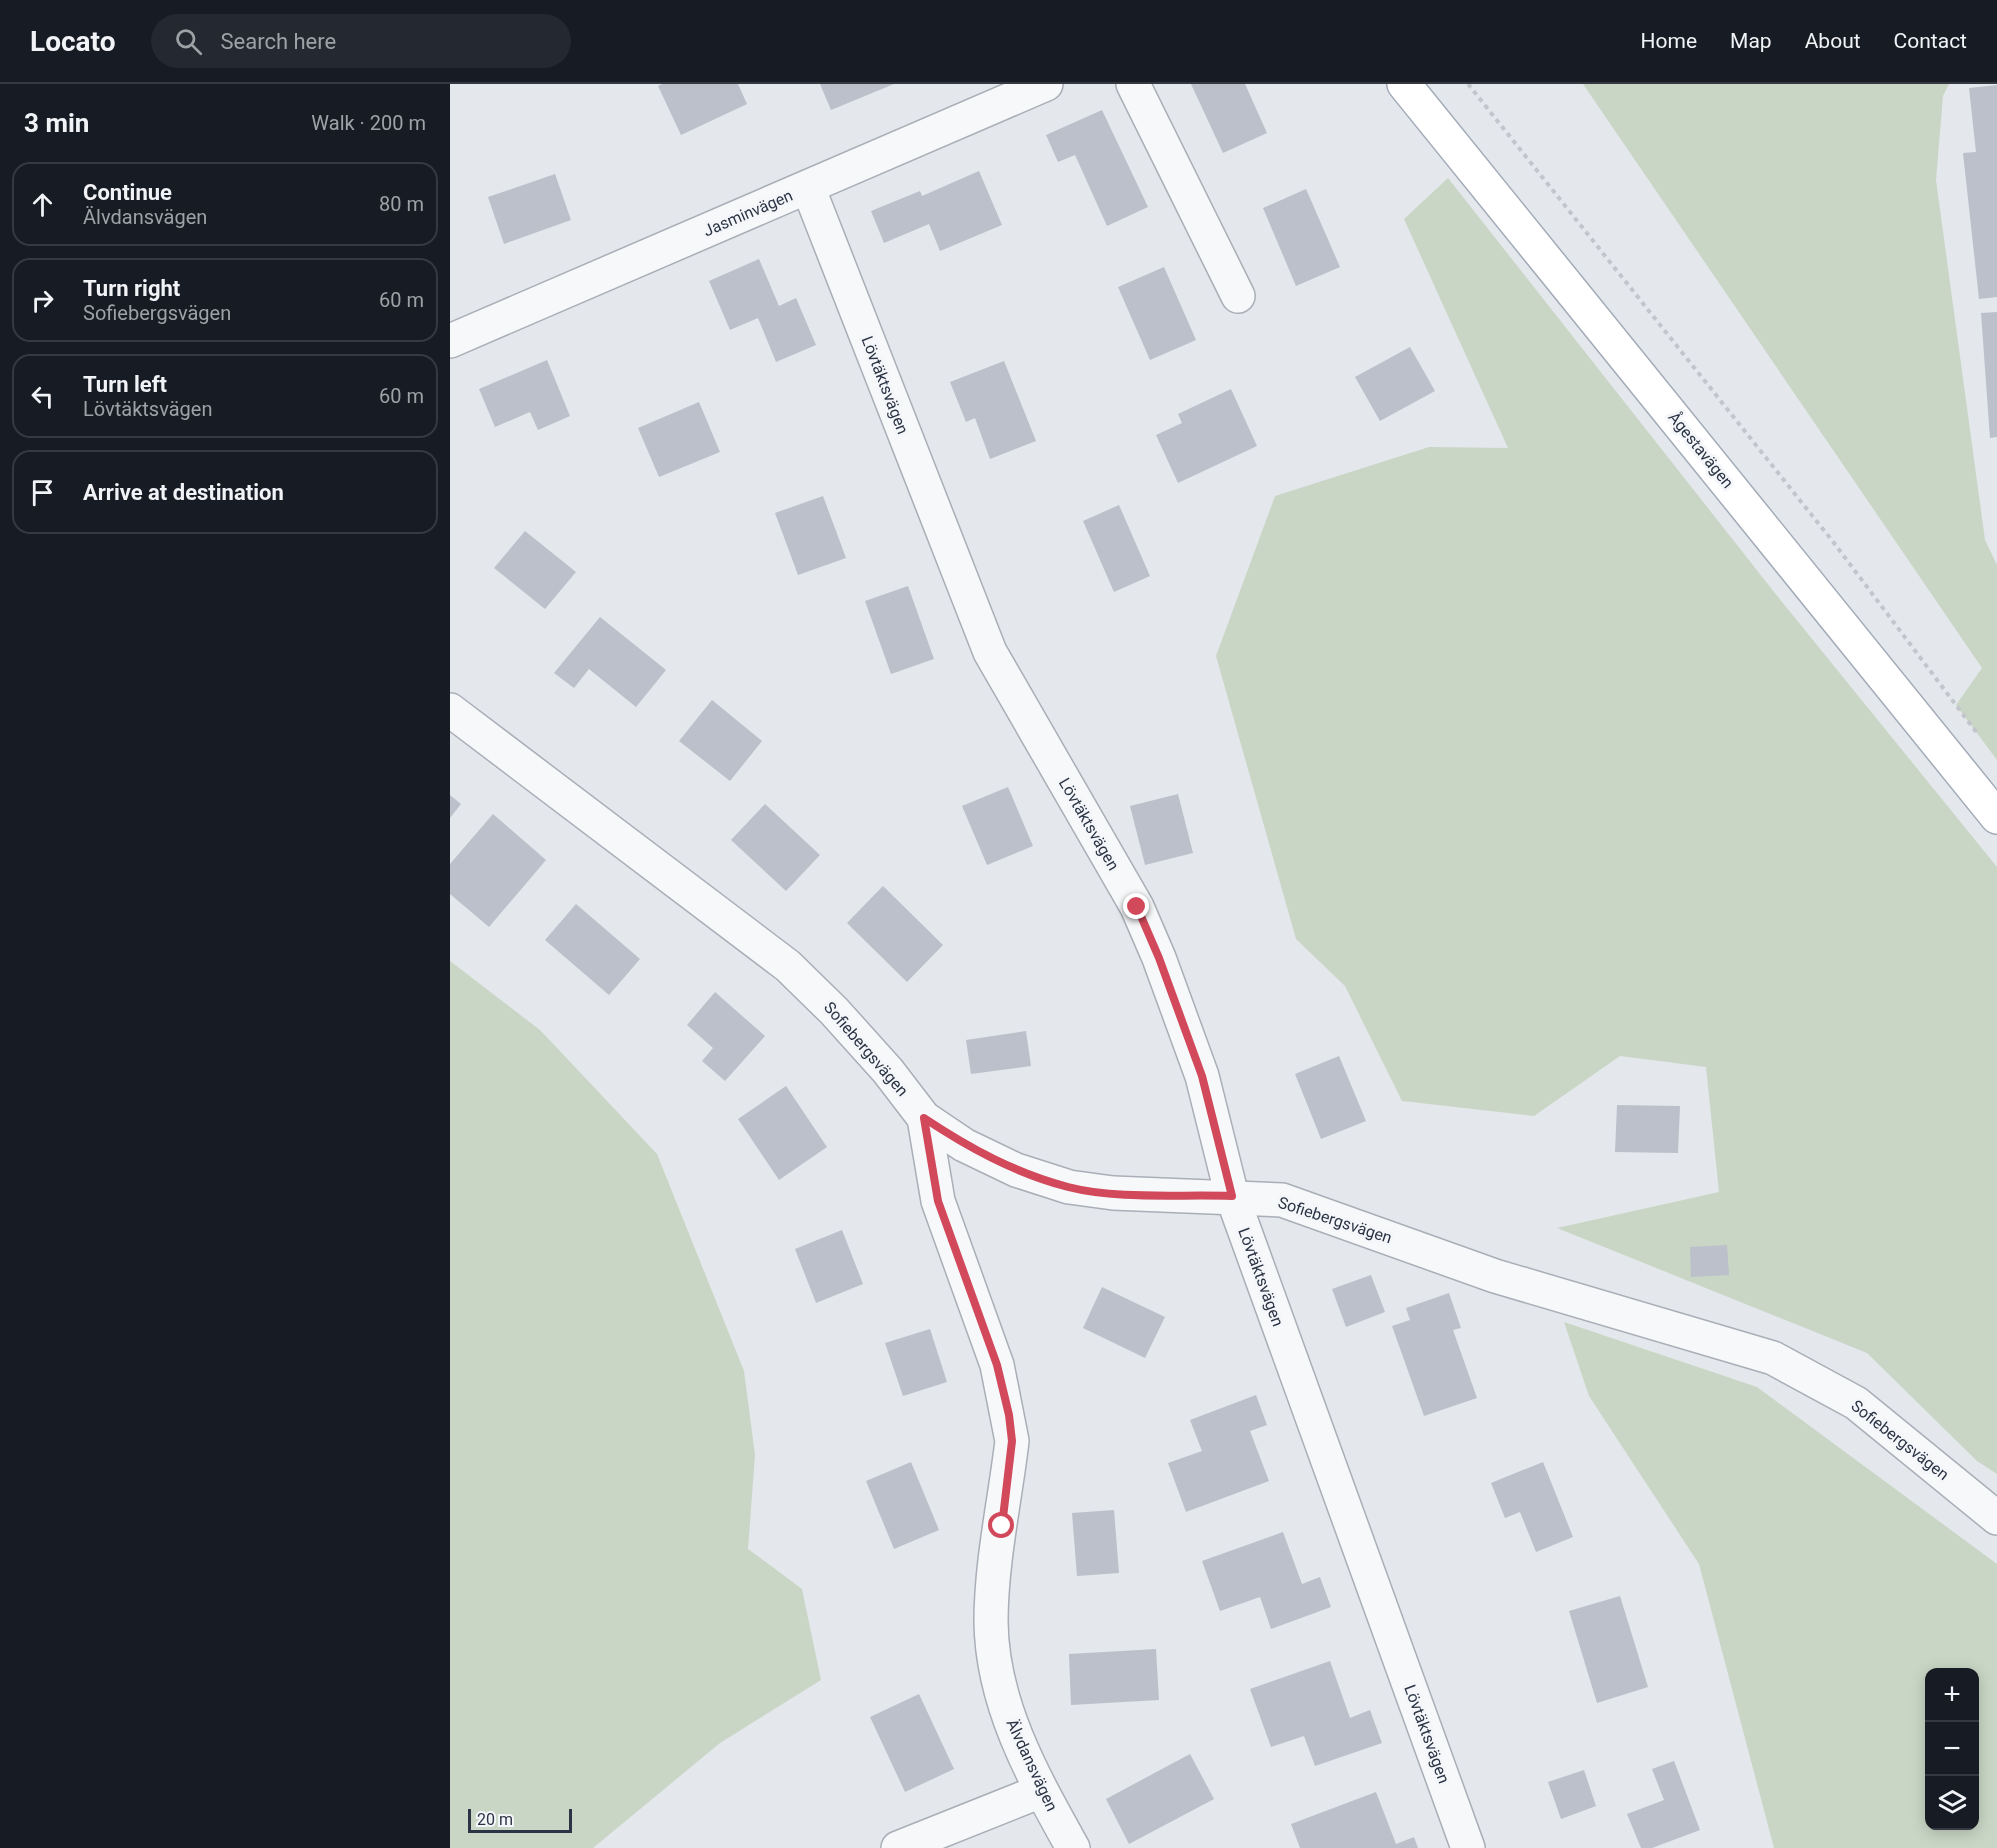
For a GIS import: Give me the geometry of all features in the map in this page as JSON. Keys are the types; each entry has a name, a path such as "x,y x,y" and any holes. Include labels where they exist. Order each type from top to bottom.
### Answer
{"main road":[{"name":"Ågestavägen","path":"1404,84 1997,817"}],"street":[{"name":"Jasminvägen","path":"450,341 1046,84"},
{"path":"1133,84 1238,296"},
{"name":"Lövtäktsvägen","path":"808,188 990,652 1137,907 1159,958 1202,1076 1232,1196 1468,1848"},
{"name":"Sofiebergsvägen","path":"450,710 788,966 834,1011 880,1062 924,1118 964,1145 1016,1170 1069,1187 1113,1193 1232,1196 1282,1200 1496,1276 1773,1358 1856,1403 1997,1518"},
{"name":"Älvdansvägen","path":"924,1118 938,1201 997,1365 1009,1415 1012,1441 992,1594 991,1624 996,1670 1014,1734 1041,1791 1073,1848"},
{"path":"898,1848 1041,1791"}],"path":[{"path":"1468,84 1834,543 1983,742"}],"green space":[{"path":"1583,84 1949,84 1943,96 1936,180 1985,540 1997,565 1997,760 1956,705 1982,668"},
{"path":"1448,178 1778,597 1997,867 1997,1474 1977,1461 1867,1353 1557,1228 1719,1192 1706,1067 1620,1056 1534,1116 1402,1101 1345,986 1296,939 1216,656 1275,496 1429,447 1508,448 1404,219"},
{"path":"450,961 540,1030 657,1154 744,1371 755,1455 748,1549 802,1589 821,1680 720,1743 593,1848 450,1848"},
{"path":"1564,1322 1757,1387 1997,1564 1997,1848 1774,1848 1699,1564 1589,1396"}],"building":[{"path":"662,84 738,84 747,104 681,135 658,86"},
{"path":"820,84 894,84 831,110"},
{"path":"1191,84 1245,84 1267,133 1223,153"},
{"path":"1997,85 1997,297 1979,299 1963,153 1976,152 1969,88"},
{"path":"1102,110 1148,207 1107,226 1075,155 1058,162 1046,135"},
{"path":"979,171 1002,225 940,251 929,224 884,243 871,211 920,191 922,196"},
{"path":"555,174 571,220 504,244 488,197"},
{"path":"1306,189 1340,267 1296,286 1263,208"},
{"path":"759,259 779,306 796,298 816,345 776,362 758,318 730,330 709,281"},
{"path":"1164,267 1196,340 1150,360 1118,287"},
{"path":"1997,312 1997,437 1990,438 1981,313"},
{"path":"1410,347 1435,391 1380,421 1355,377"},
{"path":"547,360 570,416 538,430 530,412 495,427 479,389"},
{"path":"1004,361 1036,441 990,459 975,418 966,422 950,382"},
{"path":"1231,389 1257,446 1178,483 1156,435 1182,423 1178,414"},
{"path":"699,402 720,452 659,477 638,428"},
{"path":"823,496 846,558 798,575 775,513"},
{"path":"1119,505 1150,576 1114,592 1083,521"},
{"path":"525,531 576,572 545,609 494,568"},
{"path":"908,586 934,659 891,674 865,601"},
{"path":"600,617 666,670 636,707 589,669 574,688 554,673"},
{"path":"712,700 762,741 730,781 679,741"},
{"path":"1008,787 1033,846 987,865 962,806"},
{"path":"1178,794 1193,853 1145,865 1130,806"},
{"path":"450,795 461,804 450,818"},
{"path":"765,804 820,855 786,891 731,840"},
{"path":"493,814 546,860 489,927 450,894 450,864"},
{"path":"883,886 943,945 907,982 847,923"},
{"path":"576,904 640,959 609,995 545,940"},
{"path":"715,992 765,1036 725,1081 702,1061 713,1048 687,1025"},
{"path":"1026,1031 1031,1066 971,1074 966,1040"},
{"path":"1339,1056 1366,1121 1321,1139 1295,1074"},
{"path":"786,1086 827,1147 779,1180 738,1119"},
{"path":"1617,1105 1680,1106 1678,1153 1615,1152"},
{"path":"842,1230 863,1284 816,1303 795,1249"},
{"path":"1727,1245 1729,1275 1691,1277 1690,1247"},
{"path":"1371,1275 1385,1312 1346,1327 1332,1289"},
{"path":"1102,1287 1165,1317 1145,1358 1083,1328"},
{"path":"1449,1293 1461,1328 1453,1330 1477,1398 1424,1416 1392,1326 1410,1320 1406,1308"},
{"path":"930,1329 947,1382 903,1396 885,1343"},
{"path":"1256,1395 1267,1425 1250,1431 1269,1481 1186,1512 1168,1463 1202,1451 1190,1420"},
{"path":"911,1462 939,1530 894,1549 866,1481"},
{"path":"1543,1462 1573,1537 1536,1552 1520,1512 1505,1518 1491,1483"},
{"path":"1114,1510 1119,1573 1077,1576 1072,1513"},
{"path":"1283,1532 1302,1584 1320,1577 1331,1607 1271,1629 1260,1597 1220,1611 1202,1561"},
{"path":"1620,1596 1648,1687 1597,1703 1569,1611"},
{"path":"1156,1649 1159,1700 1071,1705 1069,1654"},
{"path":"1330,1661 1350,1718 1370,1710 1382,1743 1315,1766 1304,1736 1271,1747 1250,1689"},
{"path":"919,1694 954,1769 905,1792 870,1717"},
{"path":"1190,1754 1214,1799 1129,1844 1106,1799"},
{"path":"1674,1761 1700,1830 1652,1848 1641,1848 1627,1814 1664,1800 1652,1769"},
{"path":"1584,1770 1596,1806 1561,1819 1548,1782"},
{"path":"1376,1792 1396,1844 1414,1837 1418,1848 1300,1848 1291,1824"}],"route":[{"path":"1002,1526 1012,1441 1009,1415 997,1365 938,1201 924,1118 964,1145 1016,1170 1069,1187 1113,1193 1232,1196 1202,1076 1159,958 1137,907"}]}
